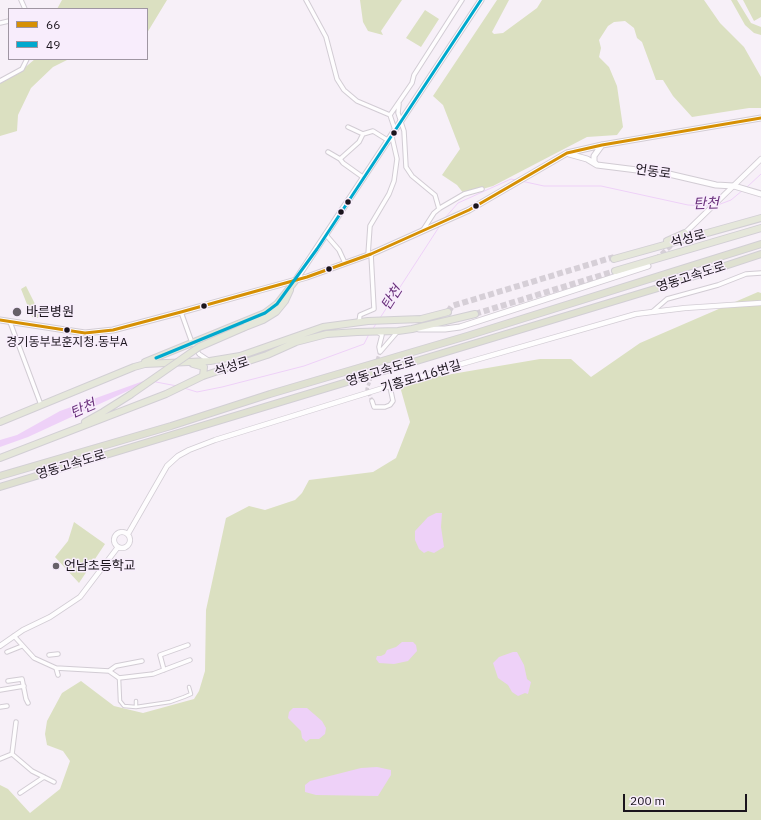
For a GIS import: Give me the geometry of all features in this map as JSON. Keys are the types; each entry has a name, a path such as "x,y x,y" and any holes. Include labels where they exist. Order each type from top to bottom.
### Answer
{"highway":[{"name":"석성로","path":"685,233 671,240 614,258 761,218"},
{"name":"석성로","path":"616,271 761,228"},
{"name":"영동고속도로","path":"0,476 171,426 270,394 467,336 761,244"},
{"name":"영동고속도로","path":"0,487 658,288 761,254"},
{"path":"43,440 61,430 84,422 103,412 199,347 263,320 276,312 285,301 295,281"},
{"path":"134,367 265,313 277,304 295,281"},
{"name":"석성로","path":"0,422 134,367 145,364 210,361 240,356 323,327 368,321 422,319 448,312"},
{"name":"석성로","path":"0,458 43,440 166,394 203,376 268,355 296,342 327,334 412,329 475,314"},
{"path":"184,362 204,367 203,376"}],"main road":[{"path":"295,281 481,0"},
{"path":"0,320 85,333 113,330 181,312 295,281 369,254 450,219 491,198 568,154 602,145 761,118"},
{"path":"597,165 594,162 594,156 602,145"},
{"name":"언동로","path":"568,154 587,159 597,165 669,174 716,185 734,186 761,194"},
{"path":"412,329 445,329 460,327 648,266"}],"street":[{"path":"306,0 326,37 337,79 344,90 356,101 390,115"},
{"path":"390,115 462,0"},
{"path":"0,81 22,69 26,60"},
{"path":"399,101 398,113 404,131 406,167 412,176 434,195 440,209"},
{"path":"390,115 395,131"},
{"path":"348,127 363,134"},
{"path":"340,159 358,142 363,134 373,131 390,139 396,159 394,181 389,194 370,226 369,254 374,309 360,315 359,322"},
{"path":"328,152 340,159 343,163 364,178"},
{"path":"685,233 761,159"},
{"path":"423,231 434,213 464,194 482,189"},
{"path":"326,235 339,250 345,263"},
{"path":"651,312 667,299 718,285 746,274 761,273"},
{"path":"667,299 663,305 670,310"},
{"name":"기흥로116번길","path":"128,534 167,466 178,456 215,440 636,314 761,303"},
{"path":"181,312 199,354 210,361"},
{"path":"10,322 41,405"},
{"path":"379,333 382,335 379,347 380,352 395,331"},
{"path":"372,401 374,407 386,407 390,405 393,401 390,387"},
{"path":"122,532 128,534 130,544 126,548 118,547 115,543 116,536 122,532"},
{"path":"0,646 23,630 50,617 80,597 118,547"},
{"path":"14,636 37,660 56,668 110,671 118,678 120,701 124,706 136,707 170,702 192,694 189,687"},
{"path":"164,670 160,655 188,645"},
{"path":"7,652 22,646"},
{"path":"49,655 58,654"},
{"path":"118,678 153,674 190,660"},
{"path":"110,671 116,666 142,662"},
{"path":"56,668 58,675"},
{"path":"8,681 22,679 28,703"},
{"path":"0,690 24,686"},
{"path":"136,701 136,707"},
{"path":"0,706 7,706"},
{"path":"12,754 16,722"},
{"path":"0,759 12,754"},
{"path":"12,754 32,771 54,782"},
{"path":"20,793 44,778"}],"green space":[{"path":"62,0 167,0 148,31 148,8 58,8"},
{"path":"360,0 402,0 381,31 383,35 368,31 363,22"},
{"path":"497,0 509,0 492,32 494,34 503,33 537,8 542,0 704,0 720,23 744,47 761,77 761,108 749,108 692,117 673,96 663,80 656,80 642,42 637,38 634,28 625,21 614,22 608,26 599,40 601,48 599,57 609,67 617,86 623,127 617,135 587,137 493,186 464,194 457,185 442,175 460,149 443,105 433,96"},
{"path":"731,0 737,0 751,23 761,27 761,35 754,33 745,25"},
{"path":"743,0 761,0 761,17 754,21"},
{"path":"425,10 439,19 421,47 406,38"},
{"path":"34,60 67,60 53,67 31,88 18,115 17,131 0,136 0,82 22,70"},
{"path":"26,286 40,314 38,318 32,317 21,289"},
{"path":"758,292 761,293 761,820 0,820 0,785 8,789 30,813 60,789 70,761 63,751 47,745 45,734 47,721 62,693 81,681 114,706 143,713 194,699 199,691 205,671 206,610 226,518 249,506 265,510 295,500 302,493 309,480 373,472 396,458 410,422 399,383 540,359 571,359 591,377 640,343"},
{"path":"74,522 105,544 79,583 55,557 68,541"}],"water":[{"name":"탄천","path":"149,379 157,382 145,383 28,437 0,447 0,440 17,435 60,411"},
{"path":"436,513 442,513 441,527 444,547 434,553 428,551 424,553 419,549 415,540 415,531 428,517"},
{"path":"402,642 413,642 416,645 417,651 408,661 394,664 379,663 376,659 377,656 385,654 387,650 396,647"},
{"path":"517,652 524,665 527,679 531,682 528,694 525,693 518,696 512,692 508,685 498,678 493,663 499,657"},
{"path":"293,708 307,708 322,721 326,728 325,734 319,739 310,739 306,742 302,738 301,731 288,718 289,712"},
{"path":"377,767 391,770 391,775 378,796 316,795 305,792 305,785 310,781 361,768"}],"waterway":[{"name":"탄천","path":"747,187 761,174"},
{"name":"탄천","path":"444,219 458,203 511,179 516,180"},
{"name":"탄천","path":"521,181 544,186 601,186 688,205 710,206"},
{"name":"탄천","path":"715,206 731,200 743,190"},
{"name":"탄천","path":"380,318 439,227"},
{"name":"탄천","path":"372,330 376,324"},
{"name":"탄천","path":"184,388 197,392 304,366 364,344 369,334"},
{"name":"탄천","path":"156,382 177,386"}],"tunnel":[{"path":"656,259 674,243"},
{"path":"448,312 452,306 614,257"},
{"path":"475,314 615,271"},
{"path":"372,401 367,389 380,352"}],"transit line":[{"name":"49","path":"156,358 265,313 277,304 317,249 481,0"},
{"name":"66","path":"0,320 85,333 113,330 181,312 307,277 371,254 469,210 567,153 602,145 761,118"}],"place":[{"name":"바른병원","path":"17,312"},
{"name":"경기동부보훈지청.동부A","path":"67,330"},
{"name":"언남초등학교","path":"56,566"}]}
